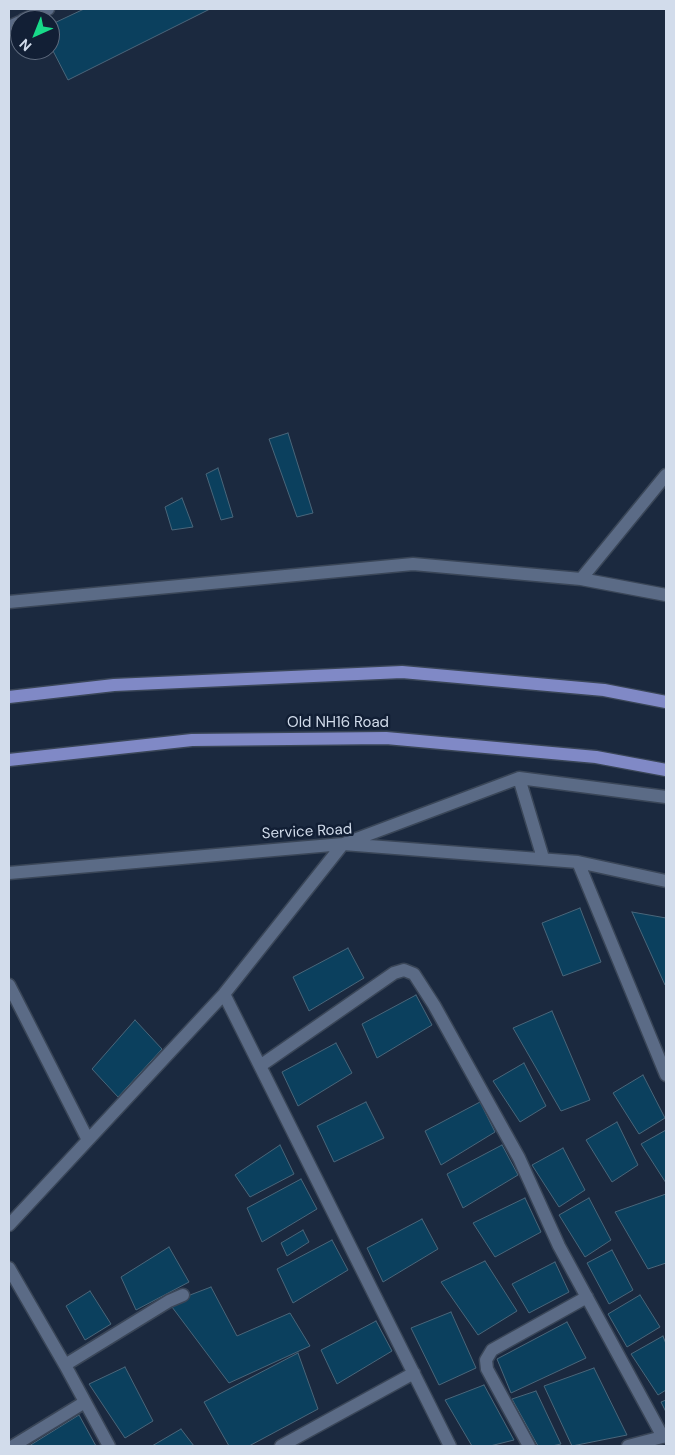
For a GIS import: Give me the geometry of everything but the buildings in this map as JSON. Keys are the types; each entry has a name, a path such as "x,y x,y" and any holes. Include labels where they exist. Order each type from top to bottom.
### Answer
{"main road":[{"path":"9,697 114,684 402,672 604,690 666,702"},
{"name":"Old NH16 Road","path":"9,760 192,740 386,738 596,757 666,770"}],"street":[{"path":"581,580 666,475"},
{"path":"9,602 413,564 581,580 666,595"},
{"path":"9,1225 224,994 343,844 519,778 666,797"},
{"path":"519,778 543,858"},
{"name":"Service Road","path":"9,873 343,844 578,862 666,881"},
{"path":"578,862 666,1075"},
{"path":"260,1066 394,972 404,970 414,974 434,1005 519,1158 559,1246 665,1436 628,1446"},
{"path":"9,984 88,1140"},
{"path":"224,994 450,1446"},
{"path":"9,1268 109,1446"},
{"path":"65,1365 169,1301 183,1295"},
{"path":"529,1446 486,1369 486,1360 492,1350 587,1297"},
{"path":"281,1446 414,1373"},
{"path":"14,1446 85,1402"}]}
